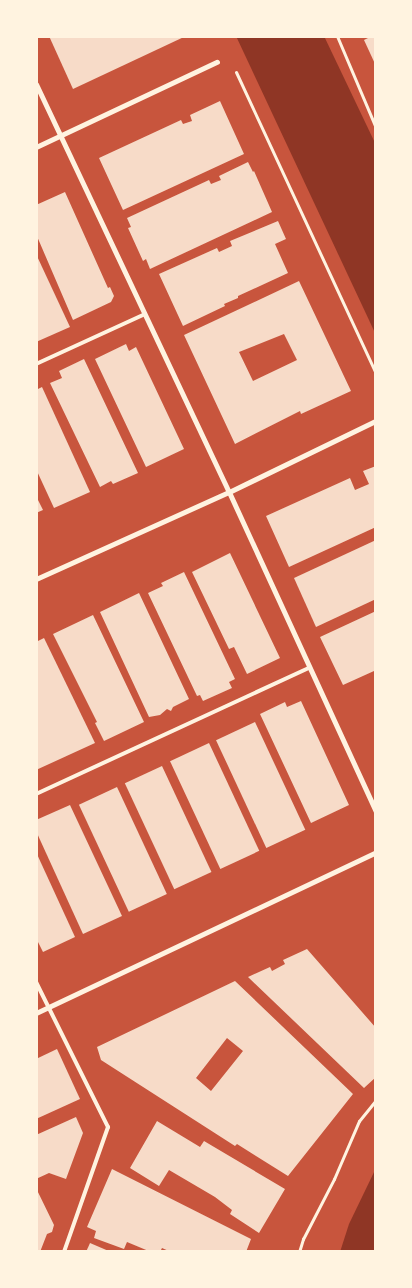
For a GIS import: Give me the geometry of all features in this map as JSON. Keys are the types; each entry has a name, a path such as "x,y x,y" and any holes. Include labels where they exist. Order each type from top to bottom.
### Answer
{"street":[{"path":"36,147 218,62"},
{"path":"36,84 229,492 376,811"},
{"path":"36,579 229,492 376,421"},
{"path":"36,1013 376,852"}],"lane":[{"path":"36,364 145,314"},
{"path":"36,794 309,668"},
{"path":"36,982 108,1127 64,1252"}],"path":[{"path":"337,36 376,128"},
{"path":"233,66 376,373"},
{"path":"299,1252 303,1239 334,1180 360,1121 376,1100"}],"shaded area":[{"path":"236,36 324,36 376,145 376,335"},
{"path":"376,1168 376,1252 340,1252 349,1224"}],"building":[{"path":"49,36 186,36 73,89"},
{"path":"376,36 376,66 364,40"},
{"path":"220,101 244,154 123,210 99,158 181,120 183,124 192,121 190,115"},
{"path":"248,162 254,171 272,212 150,269 146,259 143,261 128,228 131,227 127,218 209,180 211,184 221,180 219,176"},
{"path":"65,192 108,288 110,287 114,296 111,302 73,320 36,234 36,205"},
{"path":"278,221 286,239 275,244 288,273 238,296 238,298 224,304 225,306 183,326 159,274 217,248 219,252 232,246 230,241"},
{"path":"36,254 70,327 36,342"},
{"path":"299,281 351,391 301,414 300,411 235,444 184,335","holes":["284,334 297,360 253,381 239,352"]},
{"path":"126,344 129,351 136,347 184,449 146,467 95,359"},
{"path":"84,359 138,473 113,484 111,481 100,487 50,383 62,378 59,371"},
{"path":"42,387 90,492 54,508 36,469 36,390"},
{"path":"376,466 376,527 289,567 266,516 350,478 355,490 369,484 363,471"},
{"path":"36,496 43,510 36,513"},
{"path":"376,540 376,599 316,627 294,578"},
{"path":"230,553 280,658 247,674 234,647 229,649 192,572"},
{"path":"184,572 235,679 229,682 232,688 203,701 200,695 197,696 148,593 163,586 161,583"},
{"path":"139,593 189,699 173,707 171,711 167,709 160,715 149,717 100,612"},
{"path":"376,611 376,676 374,671 343,685 320,637"},
{"path":"93,615 144,722 104,741 95,723 97,722 53,634"},
{"path":"44,638 95,743 36,770 36,642"},
{"path":"301,701 349,805 311,823 260,714 285,702 287,707"},
{"path":"255,722 305,830 266,848 216,740"},
{"path":"209,743 259,851 220,869 170,761"},
{"path":"162,766 211,872 174,889 125,783"},
{"path":"117,787 167,894 129,912 79,805"},
{"path":"70,805 122,916 83,934 36,831 36,820"},
{"path":"36,852 75,937 43,952 36,938"},
{"path":"307,949 376,1028 376,1077 364,1088 248,977 270,967 272,971 285,964 283,960"},
{"path":"235,981 353,1094 288,1176 237,1144 235,1146 101,1060 97,1047","holes":["227,1038 243,1051 211,1091 196,1078"]},
{"path":"57,1049 80,1099 36,1119 36,1059"},
{"path":"76,1117 83,1133 66,1179 49,1173 36,1179 36,1135"},
{"path":"157,1121 200,1147 204,1141 285,1189 259,1233 230,1214 232,1210 215,1197 169,1170 159,1186 130,1168"},
{"path":"112,1169 251,1239 246,1252 171,1252 162,1248 160,1252 151,1252 127,1242 124,1249 94,1238 96,1231 87,1227"},
{"path":"36,1188 54,1225 52,1232 47,1234 40,1252 36,1252"},
{"path":"90,1243 111,1252 86,1252"}]}
